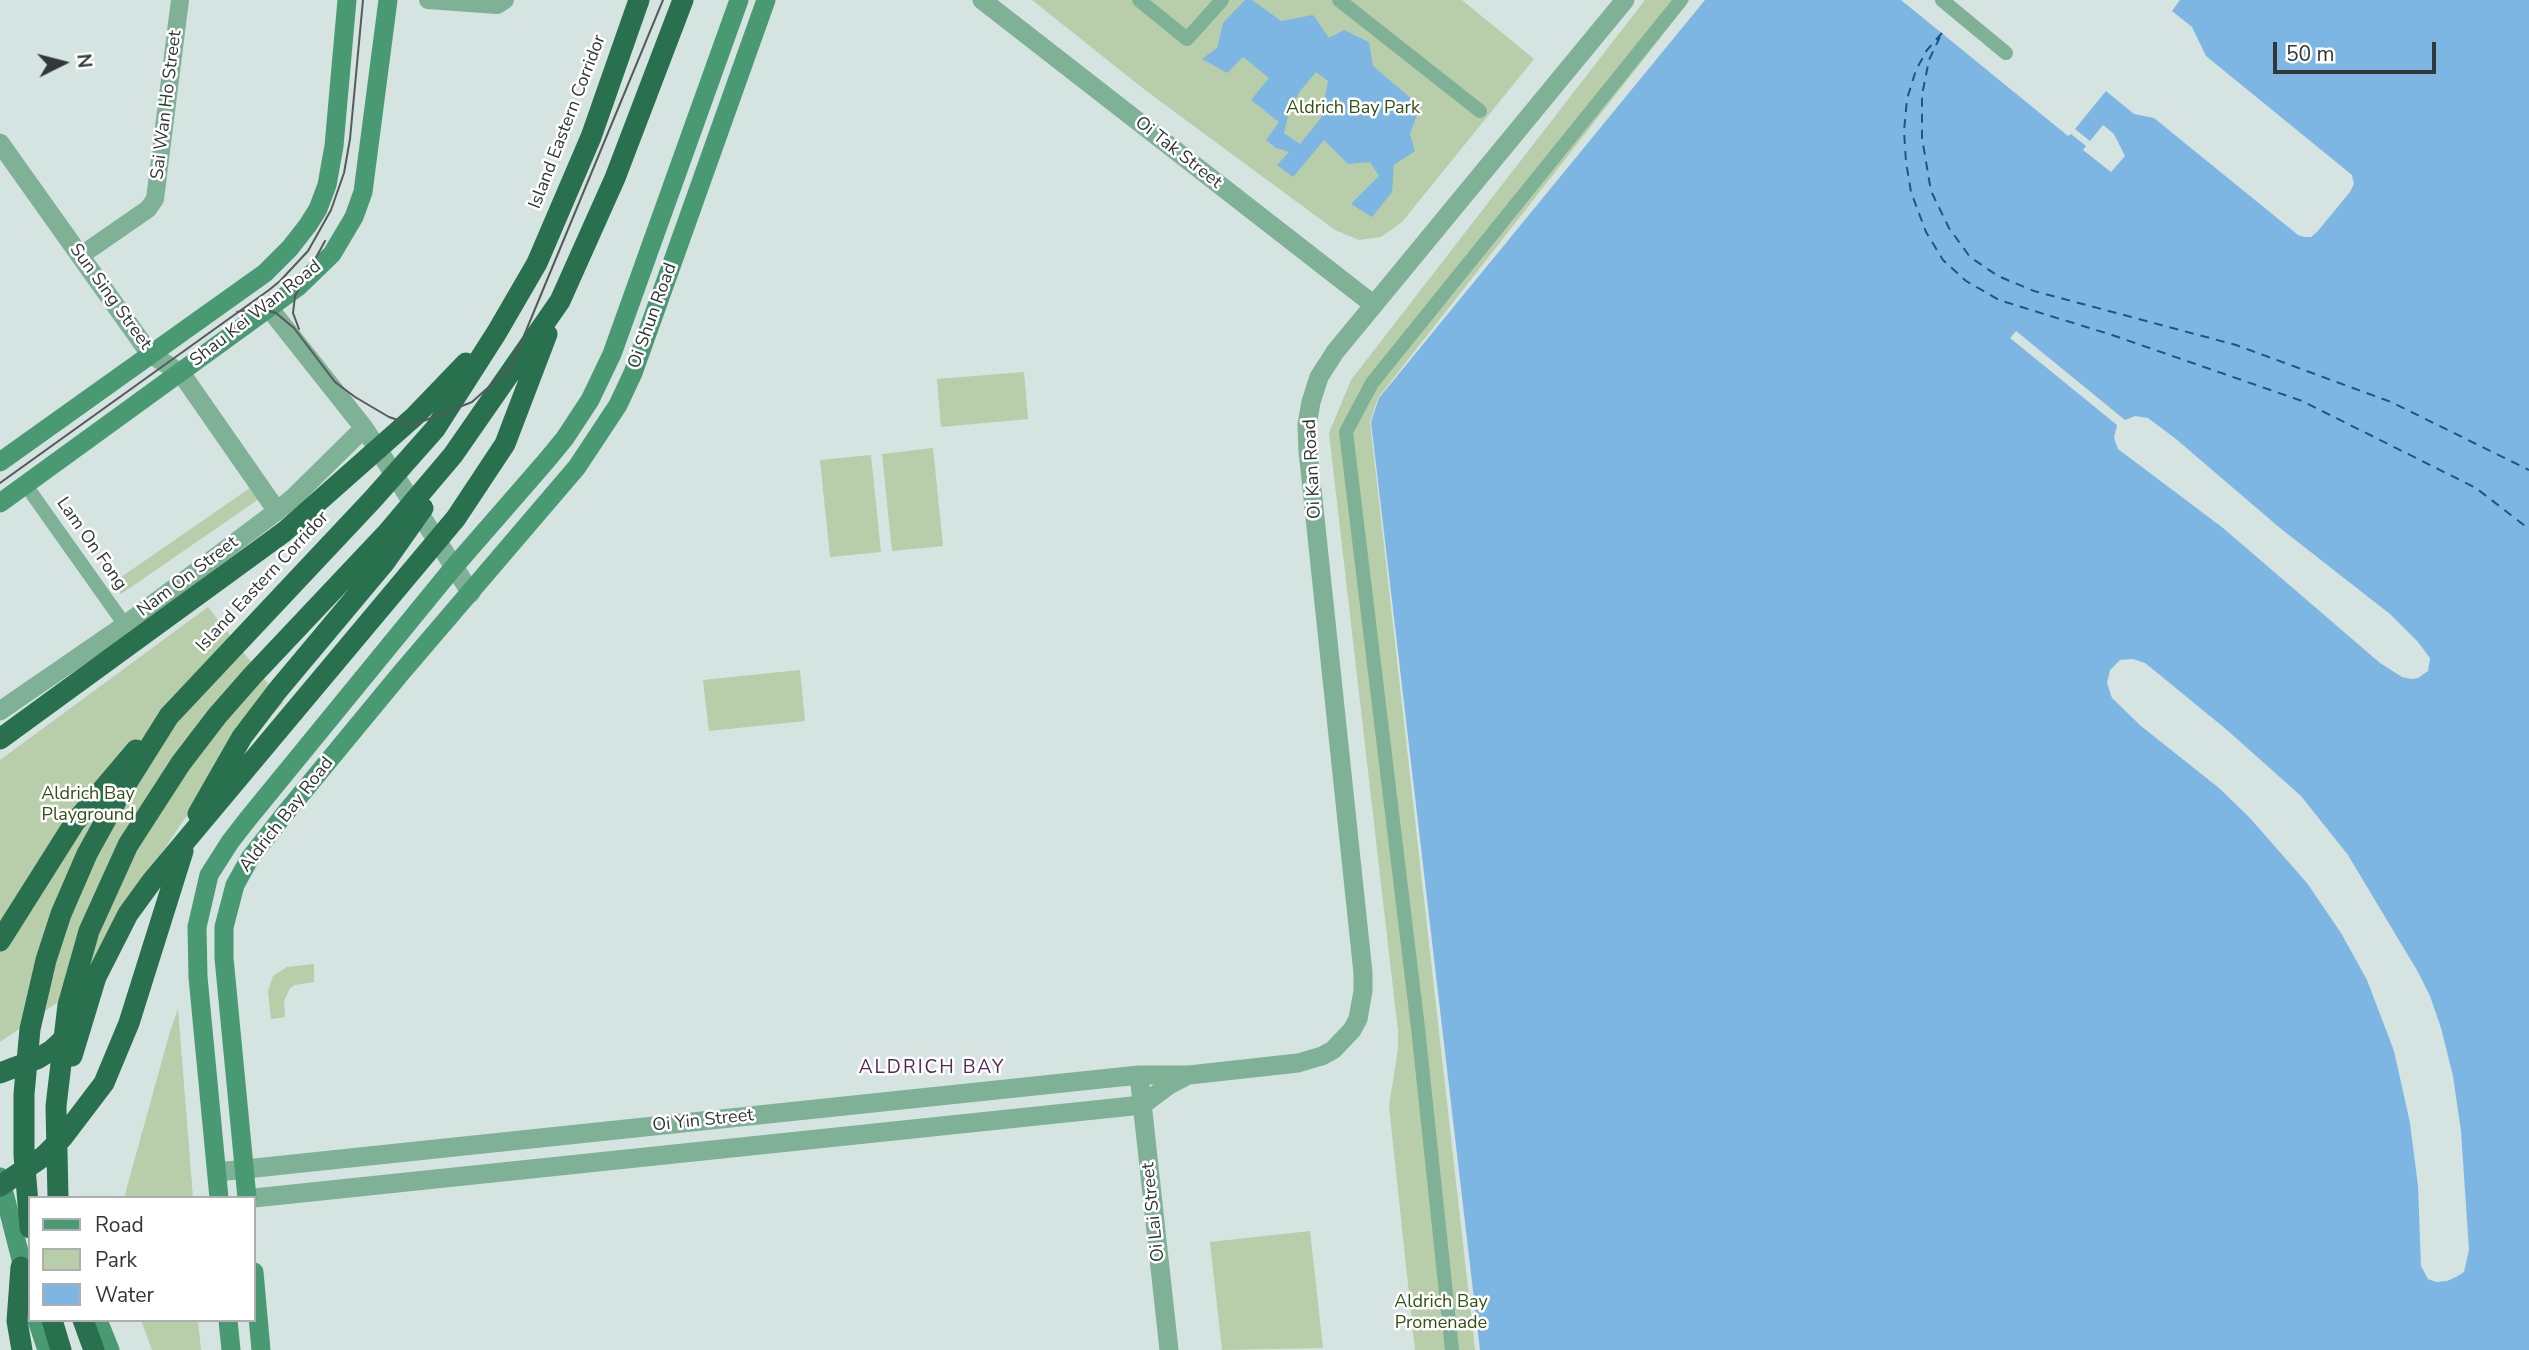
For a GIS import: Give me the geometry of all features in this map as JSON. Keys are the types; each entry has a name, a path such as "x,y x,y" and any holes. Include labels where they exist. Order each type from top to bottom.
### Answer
{"highway":[{"name":"Island Eastern Corridor","path":"28,1204 24,1155 24,1094 30,1029 46,960 61,914 88,854 120,794 169,716 436,429 537,263 591,137 639,0"},
{"path":"69,1196 64,1140 69,1067 83,1014 105,957 128,914 152,881 456,518 505,444 559,301 615,178 682,0"},
{"path":"0,1186 36,1162 63,1137 104,1083 129,1023 179,861 211,787 258,715 415,522 453,455 559,301"},
{"path":"0,739 255,555 311,510 415,416 497,332"},
{"path":"58,1196 56,1106 68,1005 89,931 128,845 181,763 217,716 253,674 387,533 453,455"},
{"path":"0,942 75,822 124,763 169,716"},
{"path":"0,1073 20,1067 52,1050 83,1014"},
{"path":"22,1267 17,1321 22,1350"},
{"path":"53,1322 61,1350"},
{"path":"84,1322 94,1350"}],"main road":[{"name":"Shau Kei Wan Road","path":"0,462 265,273 290,248 317,209 327,185 334,146 347,0"},
{"name":"Shau Kei Wan Road","path":"0,502 299,286 332,254 354,217 368,169 388,0"},
{"name":"Oi Shun Road","path":"453,568 481,539 565,438 601,379 739,0"},
{"name":"Oi Shun Road","path":"471,593 577,467 618,405 633,373 766,0"},
{"name":"Aldrich Bay Road","path":"219,1196 198,977 197,927 209,875 235,835 453,568"},
{"name":"Aldrich Bay Road","path":"247,1196 223,958 226,919 236,885 250,858 267,836 471,593"},
{"path":"0,1177 28,1288"},
{"path":"256,1294 261,1350"},
{"path":"38,1322 47,1350"},
{"path":"99,1322 110,1350"},
{"path":"228,1322 231,1350"}],"street":[{"name":"Sai Wan Ho Street","path":"80,256 148,209 155,199 180,0"},
{"path":"428,0 498,5 505,0"},
{"path":"1139,0 1187,39 1222,0"},
{"path":"1339,0 1480,111"},
{"name":"Oi Kan Road","path":"1344,1040 1358,1019 1363,973 1308,451 1307,425 1311,402 1319,377 1335,352 1625,0"},
{"path":"1452,1350 1418,1028 1346,432 1372,383 1681,0"},
{"path":"1942,0 2006,53"},
{"name":"Oi Tak Street","path":"994,4 1374,305"},
{"name":"Sun Sing Street","path":"0,143 150,354 181,373 276,511"},
{"path":"269,308 364,428 471,593"},
{"name":"Nam On Street","path":"0,712 125,625 294,497 364,428"},
{"name":"Lam On Fong","path":"25,484 125,625"},
{"name":"Oi Yin Street","path":"216,1172 1139,1075 1189,1074 1311,1060 1333,1050 1344,1040"},
{"name":"Oi Yin Street","path":"256,1198 1142,1105 1189,1074"},
{"name":"Oi Lai Street","path":"1139,1075 1169,1350"}],"green space":[{"name":"Aldrich Bay Park","path":"1032,0 1462,0 1534,59 1402,222 1381,237 1359,240 1335,230 1145,90"},
{"name":"Aldrich Bay Promenade","path":"1645,0 1690,0 1378,398 1370,422 1475,1350 1415,1350 1389,1106 1398,1049 1398,1031 1329,433 1351,380"},
{"path":"1024,372 1028,419 941,427 937,379"},
{"path":"933,448 943,546 892,551 882,454"},
{"path":"871,455 881,552 830,557 820,460"},
{"path":"250,488 259,499 121,594 114,582"},
{"name":"Aldrich Bay Playground","path":"208,607 283,703 226,763 183,821 149,872 92,969 58,1002 0,1042 0,760"},
{"path":"800,670 805,721 709,731 703,680"},
{"path":"314,964 314,982 290,988 284,1001 285,1017 271,1019 268,992 273,976 287,967"},
{"path":"178,1009 193,1196 125,1196"},
{"path":"1310,1231 1323,1348 1222,1350 1210,1242"},
{"path":"142,1322 198,1322 201,1350 152,1350"}],"water":[{"path":"1245,0 1252,0 1281,21 1313,15 1329,38 1344,30 1369,42 1373,66 1420,106 1410,134 1415,151 1394,165 1392,192 1372,217 1351,204 1379,176 1370,162 1348,164 1324,140 1293,177 1277,165 1289,152 1276,148 1266,140 1279,122 1251,100 1269,78 1243,57 1227,73 1202,59 1217,48 1223,23","holes":["1316,72 1328,81 1321,118 1300,144 1284,133 1289,112 1300,91"]},
{"path":"1705,0 1901,0 2068,136 2071,134 2086,146 2083,150 2111,172 2125,156 2114,134 2103,125 2090,141 2075,129 2106,91 2134,114 2154,118 2298,235 2311,237 2350,192 2354,184 2352,175 2206,56 2192,27 2172,11 2180,0 2529,0 2529,1350 1480,1350 1371,422 1379,398"}],"pier":[{"path":"2016,331 2125,420 2135,416 2148,418 2176,439 2280,528 2390,614 2430,658 2428,671 2411,679 2402,677 2380,663 2223,528 2118,449 2114,438 2117,425 2010,338"},
{"path":"2133,659 2145,663 2166,680 2301,796 2348,855 2418,972 2441,1028 2453,1076 2461,1131 2469,1250 2464,1272 2456,1277 2436,1282 2428,1279 2421,1266 2418,1186 2410,1123 2394,1051 2367,980 2341,933 2307,883 2249,817 2219,788 2141,726 2112,698 2107,683 2110,670 2120,660"}],"ferry route":[{"path":"1942,33 1927,50 1916,70 1907,99 1904,131 1906,162 1911,192 1926,232 1943,260 1966,281 1999,300 2112,335 2302,401 2476,488 2529,529"},
{"path":"1940,37 1929,60 1922,95 1922,138 1931,191 1949,228 1970,257 1998,276 2034,291 2236,345 2391,402 2529,470"}],"tram line":[{"path":"0,483 269,290 308,251 331,210 344,173 350,139 363,0"},
{"path":"237,312 257,308 276,313 294,328 335,382 389,417 413,425 472,402 511,367 663,0"},
{"path":"299,329 293,313 295,296 325,241"}],"district":[{"name":"ALDRICH BAY","path":"932,1068"}]}
